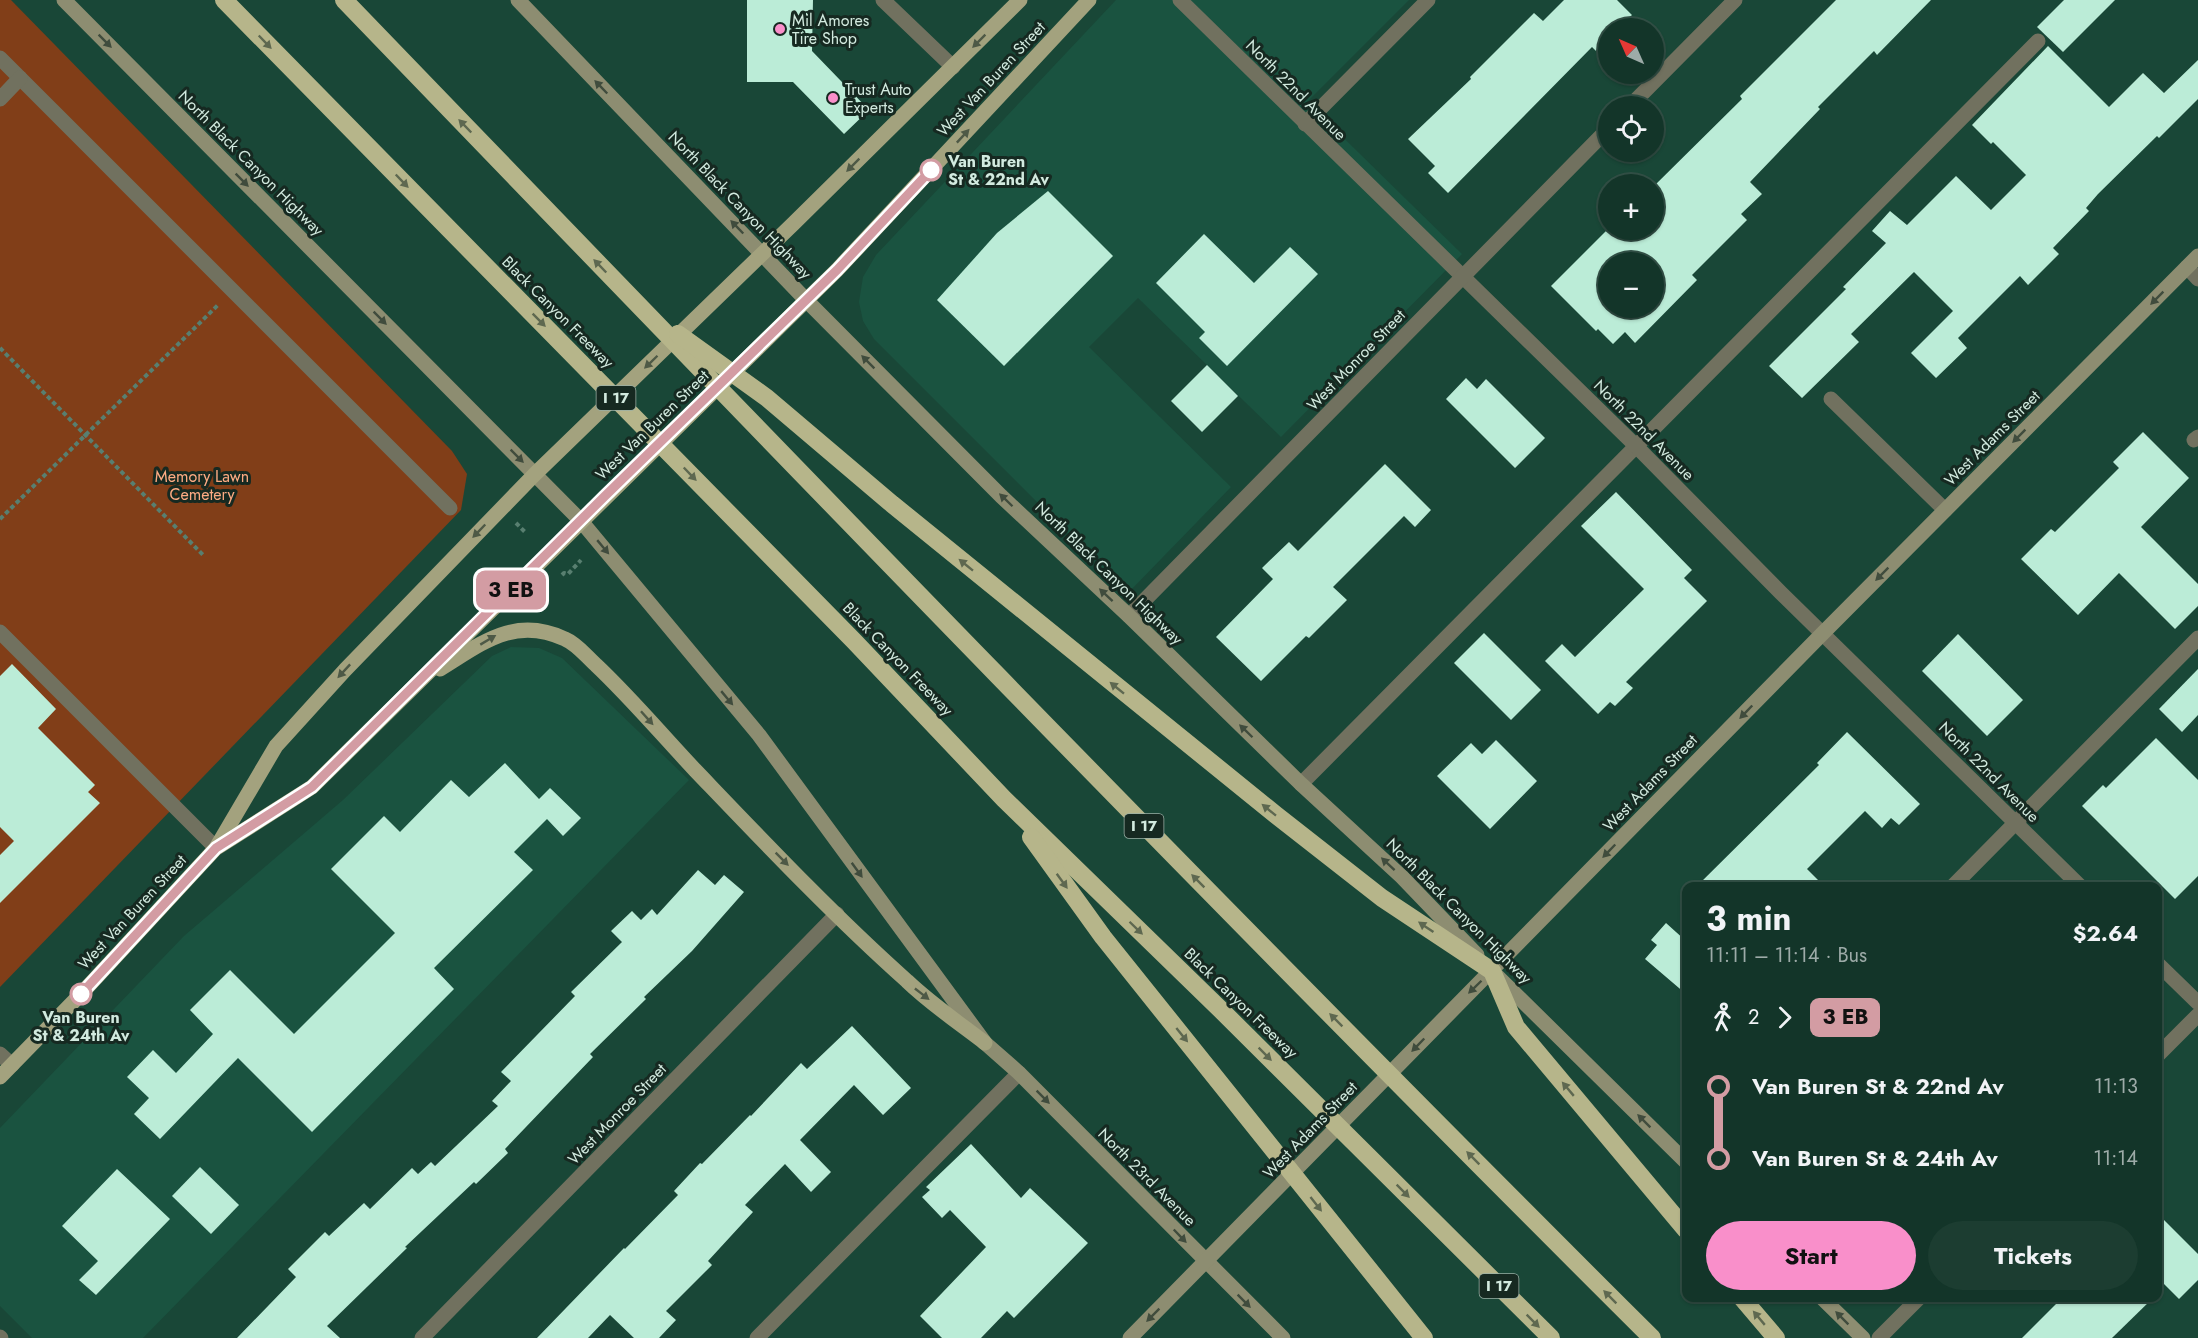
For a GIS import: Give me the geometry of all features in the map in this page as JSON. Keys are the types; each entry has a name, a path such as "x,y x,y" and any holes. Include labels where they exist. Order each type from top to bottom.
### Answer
{"highway":[{"name":"Black Canyon Freeway","path":"224,0 854,641 1004,799 1224,1012 1551,1338"},
{"name":"I 17","path":"344,0 1140,822 1652,1338"},
{"path":"641,309 767,398 892,504 1382,898 1492,970 1516,1027 1682,1225"},
{"path":"1004,799 1103,937 1424,1338"},
{"path":"1745,1302 1776,1338"}],"main road":[{"name":"North Black Canyon Highway","path":"64,0 581,521 759,735 985,1043"},
{"name":"North Black Canyon Highway","path":"518,0 806,300 1001,496 1129,616 1301,784 1402,877 1492,970 1682,1157"},
{"name":"West Van Buren Street","path":"216,848 312,787 837,270 1089,0"},
{"name":"West Van Buren Street","path":"0,1077 81,994 216,848 276,746 353,662 535,474 953,67 1010,3"},
{"name":"West Adams Street","path":"1130,1338 1822,634 2198,256"},
{"path":"419,681 498,634 526,630 566,639 620,688 704,779 908,983 985,1043"},
{"name":"North 23rd Avenue","path":"985,1043 1019,1073 1283,1338"},
{"path":"1826,1302 1863,1338"}],"street":[{"path":"883,0 953,67"},
{"name":"North 22nd Avenue","path":"1180,0 1636,446 1822,634 2076,882"},
{"path":"1305,124 1428,0"},
{"path":"1640,96 1735,0"},
{"path":"1301,784 2038,41"},
{"path":"0,58 450,508"},
{"path":"0,99 20,78"},
{"name":"West Monroe Street","path":"1129,616 1598,139"},
{"path":"2187,267 2198,279"},
{"path":"1831,399 1945,510"},
{"path":"0,632 216,848"},
{"path":"1957,882 2198,638"},
{"name":"West Monroe Street","path":"422,1338 837,914"},
{"path":"2162,968 2198,1004"},
{"path":"2162,1051 2198,1015"},
{"path":"0,1054 12,1065"},
{"path":"758,1338 1019,1073"},
{"path":"1879,1338 1915,1302"}],"path":[{"path":"0,519 233,290"},
{"path":"0,348 204,556"},
{"path":"515,522 526,533"},
{"path":"558,580 564,573 568,574 581,560"},
{"path":"545,607 544,593 551,586"}],"shaded area":[{"path":"1116,0 1409,0 1307,102 1462,254 1281,437 1138,298 1089,347 1231,487 1128,593 874,339 863,321 859,302 863,277 876,255"},
{"path":"511,647 539,648 562,658 689,780 143,1338 32,1338 0,1306 0,1128 184,936 343,800 492,656"}],"green space":[{"name":"Memory Lawn Cemetery","path":"0,0 11,0 452,451 467,474 461,510 0,987"}],"building":[{"name":"Mil Amores Tire Shop","path":"747,0 813,0 812,51 869,110 844,134 793,82 747,82"},
{"path":"1564,0 1617,0 1632,15 1629,18 1598,18 1598,49 1596,51 1592,47 1448,193 1428,173 1435,166 1408,139 1471,79 1470,77 1534,13 1543,21"},
{"path":"1836,0 1931,0 1877,55 1874,51 1818,107 1820,109 1750,182 1762,194 1741,214 1747,220 1692,275 1697,280 1664,314 1664,252 1598,252 1598,318 1660,318 1635,343 1625,332 1613,344 1598,329 1596,331 1551,286 1598,239 1664,240 1664,176 1742,99 1740,96"},
{"path":"2064,0 2115,0 2063,52 2037,27"},
{"path":"2048,46 2109,107 2143,73 2164,93 2198,60 2198,99 2098,194 2086,208 2089,211 2053,248 2059,254 2028,285 2020,276 1958,338 1967,348 1936,378 1911,353 1953,311 1914,272 1851,334 1859,342 1802,398 1769,366 1846,289 1843,287 1886,243 1872,231 1890,211 1907,225 1956,176 1991,210 2026,175 1972,125"},
{"path":"1048,191 1113,256 1004,366 937,300 997,233"},
{"path":"1204,234 1254,283 1290,247 1318,274 1227,366 1199,338 1205,332 1156,283"},
{"path":"1207,365 1238,396 1202,432 1171,401"},
{"path":"1466,378 1477,389 1486,379 1545,438 1515,468 1446,399"},
{"path":"2143,432 2189,478 2141,527 2198,584 2198,606 2175,629 2119,573 2078,615 2021,559 2051,529 2055,532 2119,468 2113,462"},
{"path":"1385,464 1431,510 1415,527 1404,516 1333,587 1347,600 1309,638 1306,636 1261,681 1216,637 1273,579 1262,568 1289,542 1298,551"},
{"path":"1616,492 1692,570 1684,578 1707,601 1626,682 1633,688 1615,706 1610,702 1598,714 1545,661 1562,644 1575,657 1644,589 1581,526"},
{"path":"1484,633 1541,690 1511,720 1454,663"},
{"path":"1958,634 2023,700 1987,736 1922,671"},
{"path":"12,664 56,709 38,728 95,785 88,792 100,803 0,903 0,855 14,841 0,827 0,676"},
{"path":"2198,669 2198,715 2182,732 2159,709"},
{"path":"1847,732 1920,804 1899,825 1891,818 1882,828 1865,811 1807,869 1820,882 1701,882 1819,765 1817,763"},
{"path":"2156,738 2198,780 2198,876 2175,899 2162,886 2162,882 2158,882 2082,806 2103,785 2106,788"},
{"path":"1496,740 1537,781 1490,829 1437,776 1471,743 1482,754"},
{"path":"505,763 539,799 550,788 581,818 563,836 547,819 514,852 533,870 434,968 454,989 312,1132 238,1058 160,1139 134,1114 149,1098 127,1077 153,1050 176,1073 213,1034 190,1010 230,970 294,1034 395,933 331,869 384,816 400,832 451,780 469,797"},
{"path":"698,870 715,885 724,875 744,892 692,951 590,1054 593,1057 505,1149 508,1153 405,1247 407,1248 327,1326 340,1338 237,1338 296,1277 288,1269 325,1232 329,1236 364,1203 370,1209 412,1168 418,1174 431,1162 435,1166 498,1106 492,1101 511,1081 501,1072 575,996 571,992 622,942 611,931 632,911 641,920 652,909 657,915"},
{"path":"1666,923 1682,937 1682,991 1645,959 1657,945 1651,940"},
{"path":"852,1026 911,1088 883,1115 854,1085 800,1140 831,1172 811,1192 785,1164 745,1205 753,1212 708,1261 712,1265 666,1311 676,1320 659,1338 634,1338 610,1315 588,1338 537,1338 678,1195 674,1191 700,1163 702,1164 751,1116 801,1063 807,1069"},
{"path":"971,1144 1021,1198 1030,1188 1088,1243 1014,1318 1007,1311 981,1338 942,1338 920,1316 986,1247 950,1210 942,1218 922,1197 930,1190 926,1187"},
{"path":"200,1167 239,1205 211,1234 172,1196"},
{"path":"117,1169 170,1219 96,1295 79,1280 98,1261 62,1226"},
{"path":"2162,1218 2198,1254 2198,1280 2179,1299 2162,1282"},
{"path":"2058,1302 2149,1302 2112,1338 2022,1338"}],"bus line":[{"path":"81,994 216,848 312,787 837,270 931,170"}],"place":[{"name":"Mil Amores Tire Shop","path":"780,29"},
{"name":"Trust Auto Experts","path":"833,98"},
{"name":"Van Buren St & 22nd Av","path":"931,170"},
{"name":"Van Buren St & 24th Av","path":"81,994"}]}
